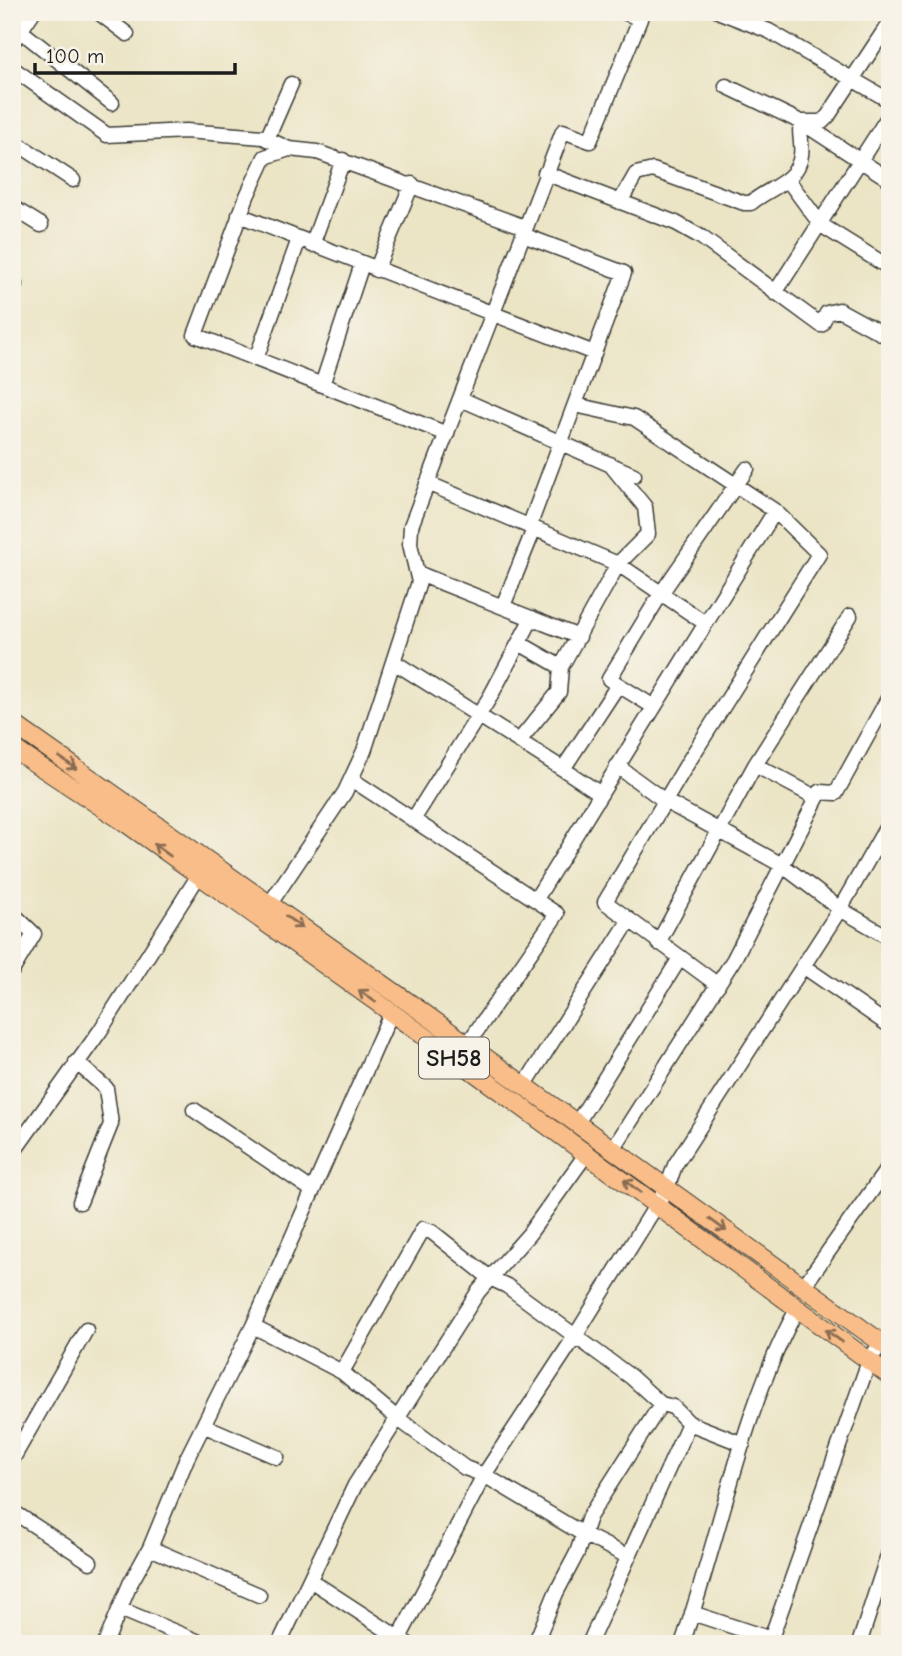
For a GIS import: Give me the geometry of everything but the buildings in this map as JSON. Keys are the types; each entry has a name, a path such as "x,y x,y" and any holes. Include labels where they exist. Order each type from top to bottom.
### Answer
{"main road":[{"name":"SH58","path":"12,723 391,1013 890,1376"},
{"name":"SH58","path":"12,748 203,869 270,905 885,1346"}],"street":[{"path":"33,12 15,32 112,103"},
{"path":"98,12 127,34"},
{"path":"270,905 351,779 364,751 419,582 410,544 411,526 563,131 590,141 640,19 624,12"},
{"path":"720,12 769,30 890,101"},
{"path":"802,122 822,122 890,22"},
{"path":"12,68 107,135 186,131 267,139 289,149 317,152 412,184 624,272 503,606"},
{"path":"267,139 291,85"},
{"path":"726,86 802,122 890,180"},
{"path":"775,293 890,114"},
{"path":"620,202 636,174 653,170 751,204 762,193 788,180 801,158 799,131 802,122"},
{"path":"12,140 73,180"},
{"path":"289,149 265,157 260,162 195,335 447,434"},
{"path":"256,359 343,160"},
{"path":"545,173 676,223 701,237 821,325 827,313 839,310 890,338"},
{"path":"788,180 821,225 890,268"},
{"path":"322,385 369,267 412,184"},
{"path":"12,207 41,225"},
{"path":"239,215 594,353"},
{"path":"461,399 634,475"},
{"path":"575,405 634,418 775,511 819,554 605,902 718,985"},
{"path":"519,741 559,692 561,667 618,564 648,534 645,508 610,464"},
{"path":"654,707 609,679 660,595 747,469"},
{"path":"427,483 618,564 705,623"},
{"path":"536,899 775,511"},
{"path":"417,573 579,637"},
{"path":"658,943 755,765 850,616"},
{"path":"413,820 477,717 533,618"},
{"path":"519,642 561,667"},
{"path":"394,662 601,794"},
{"path":"563,769 618,685"},
{"path":"613,1149 718,985 820,792 836,793 890,695"},
{"path":"755,765 817,798"},
{"path":"617,766 665,801 782,865 840,909 890,938"},
{"path":"351,779 557,914 467,1045"},
{"path":"310,1580 400,1642 484,1475 574,1338 667,1188 675,1165 840,909 890,821"},
{"path":"12,1154 100,1031 203,869"},
{"path":"12,912 34,934 12,971"},
{"path":"524,1086 629,921"},
{"path":"577,1123 680,958"},
{"path":"803,967 890,1026"},
{"path":"105,1644 150,1548 187,1458 254,1325 391,1013"},
{"path":"76,1062 106,1088 111,1124 79,1202"},
{"path":"194,1110 312,1190"},
{"path":"279,1644 355,1485 397,1418 478,1292 529,1234 587,1153"},
{"path":"803,1287 890,1165"},
{"path":"342,1371 423,1229 432,1232 490,1278 507,1286 574,1338 631,1377 661,1404 673,1407 689,1423 743,1444"},
{"path":"682,1644 743,1444 777,1348 797,1309"},
{"path":"254,1325 342,1371 397,1418 465,1468 484,1475 583,1534 627,1556"},
{"path":"12,1460 18,1436 86,1330"},
{"path":"692,1613 770,1641 869,1361 885,1346"},
{"path":"536,1644 556,1593 578,1553 589,1517 661,1404"},
{"path":"589,1644 689,1423"},
{"path":"205,1426 277,1457"},
{"path":"12,1511 90,1562"},
{"path":"150,1548 259,1595"},
{"path":"859,1644 890,1549"},
{"path":"120,1609 204,1644"}]}
